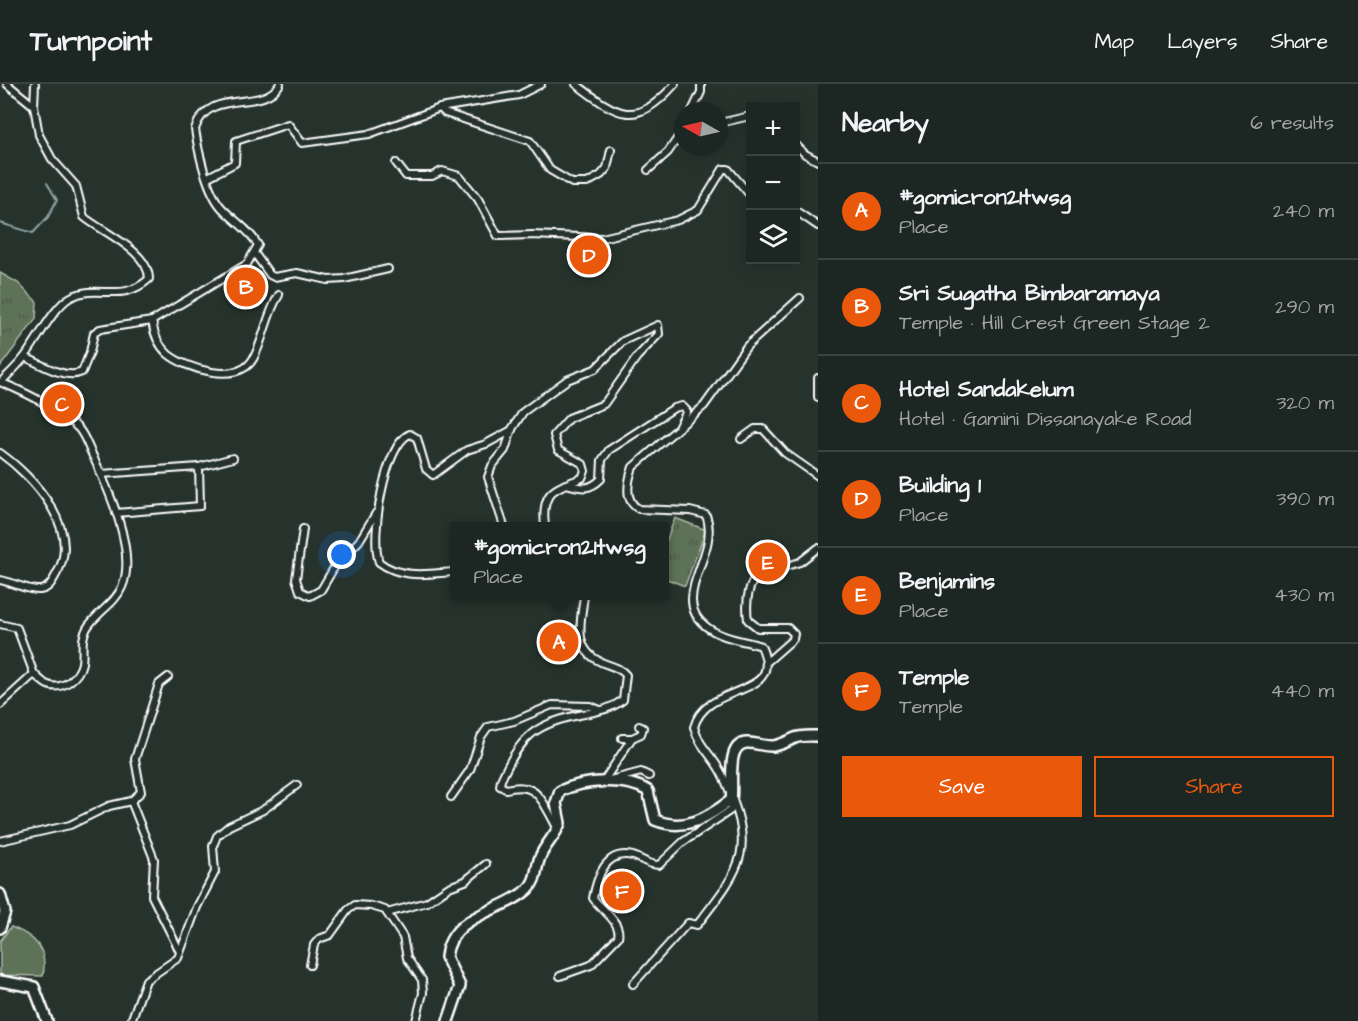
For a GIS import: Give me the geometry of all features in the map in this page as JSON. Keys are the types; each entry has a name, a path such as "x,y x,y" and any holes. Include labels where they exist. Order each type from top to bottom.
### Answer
{"street":[{"path":"7,84 34,106"},
{"path":"0,624 17,628 34,674 48,686 62,686 73,680 82,663 81,644 86,629 96,615 110,605 123,586 126,568 125,552 116,513 80,429 53,407 1,382 25,357 63,303 71,297 85,293 123,293 137,289 149,279 149,272 139,257 122,242 84,217 76,186 52,159 39,135 34,106 36,84"},
{"path":"25,357 50,368 77,375 82,372 94,333 100,329 152,321 247,264 255,254 258,245 254,236 221,207 197,150 195,129 197,123 215,106 225,102 263,98 280,84"},
{"path":"208,177 235,163 236,141 276,127 288,124 302,143 319,143 369,134 440,108 519,95 541,84"},
{"path":"576,84 608,109 623,114 632,114 659,102 675,84"},
{"path":"696,102 701,92 701,84"},
{"path":"440,108 445,113 530,141 550,170 572,183 587,183 602,175 607,168 611,150"},
{"path":"728,122 746,117"},
{"path":"648,170 668,152 674,143"},
{"path":"800,150 818,160"},
{"path":"396,163 406,176 432,176 442,171 459,176 478,198 498,236 602,238 678,220 698,210 723,169 728,169 746,190"},
{"path":"800,214 818,226"},
{"path":"255,254 270,275 274,277 297,273 328,280 344,279 388,269"},
{"path":"152,321 154,336 161,346 185,364 211,373 237,371 253,361 272,305 279,295"},
{"path":"768,661 761,646 714,632 693,613 690,596 702,565 711,527 706,515 690,511 639,509 629,498 628,482 633,467 704,406 747,346 800,298"},
{"path":"450,572 413,575 390,571 377,557 377,513 392,456 405,436 410,434 417,438 426,469 433,475 467,450 486,444 512,429 532,405 567,380 595,369 623,341 658,325 658,334 637,357 610,398 604,404 569,418 554,435 558,450 583,464 585,471 582,478 549,493 545,500 545,522"},
{"path":"818,378 818,397"},
{"path":"566,484 583,488 592,487 601,478 602,460 609,450 674,408 682,406 687,411 674,434"},
{"path":"503,522 488,477 492,466 505,450 512,429"},
{"path":"741,439 755,429 763,429 785,453 818,476"},
{"path":"0,453 20,467 56,511 63,564 50,585 44,589 37,590 0,580"},
{"path":"101,474 199,467 233,458"},
{"path":"116,513 200,506 199,467"},
{"path":"303,529 296,579 300,591 310,596 321,590 335,566 360,541 377,513"},
{"path":"633,984 688,923 697,925 732,881 741,859 742,835 736,806 731,800 722,773 698,741 694,727 706,706 723,695 755,685 765,673 768,661 793,639 794,634 788,628 758,628 748,620 746,611 753,580 757,575 800,562 818,548"},
{"path":"558,829 534,790 521,785 506,789 500,786 523,739 541,726 554,719 612,708 623,700 626,675 622,670 592,657 581,645 580,628 584,600"},
{"path":"0,705 34,674"},
{"path":"0,841 70,825 109,806 131,801 141,792 135,759 159,684 168,678"},
{"path":"451,797 470,770 481,737 488,727 514,722 552,705 590,706 601,710"},
{"path":"622,738 632,738 641,734 643,728 639,726"},
{"path":"560,976 591,965 618,937 620,931 617,924 593,898 600,870 610,860 633,856 650,865 659,865 683,842 730,810 734,784 731,764 735,749 739,744 747,742 771,746 796,737 818,736"},
{"path":"603,782 632,738"},
{"path":"448,1021 460,986 446,957 453,936 468,921 492,907 515,899 535,880 540,856 560,824 556,803 560,790 641,772 649,776"},
{"path":"603,782 628,783 648,791 655,820 670,826 693,824 731,800"},
{"path":"131,1021 146,980 178,958 197,907 215,872 213,846 217,836 229,826 263,810 297,785"},
{"path":"131,801 154,859 152,896 180,952"},
{"path":"387,913 427,902 449,887 465,881 486,864"},
{"path":"0,894 5,912 0,928"},
{"path":"310,965 314,945 319,939 330,934 348,910 355,905 371,906 387,913 402,936 407,958 422,980 423,993 416,1021"},
{"path":"0,981 34,987 47,1021"}],"green space":[{"path":"0,273 18,283 37,302 36,319 0,367"},
{"path":"675,518 706,530 685,586 669,580 669,534"},
{"path":"11,927 33,939 38,945 43,958 43,976 0,975 0,941"}],"waterway":[{"path":"0,223 33,233 48,217 57,200 47,183"}],"place":[{"name":"Building 1","path":"589,255"},
{"name":"Sri Sugatha Bimbaramaya","path":"246,287"},
{"name":"Hotel Sandakelum","path":"62,404"},
{"name":"Benjamins","path":"768,562"},
{"name":"#gomicron21twsg","path":"559,642"},
{"name":"Temple","path":"622,891"}]}
